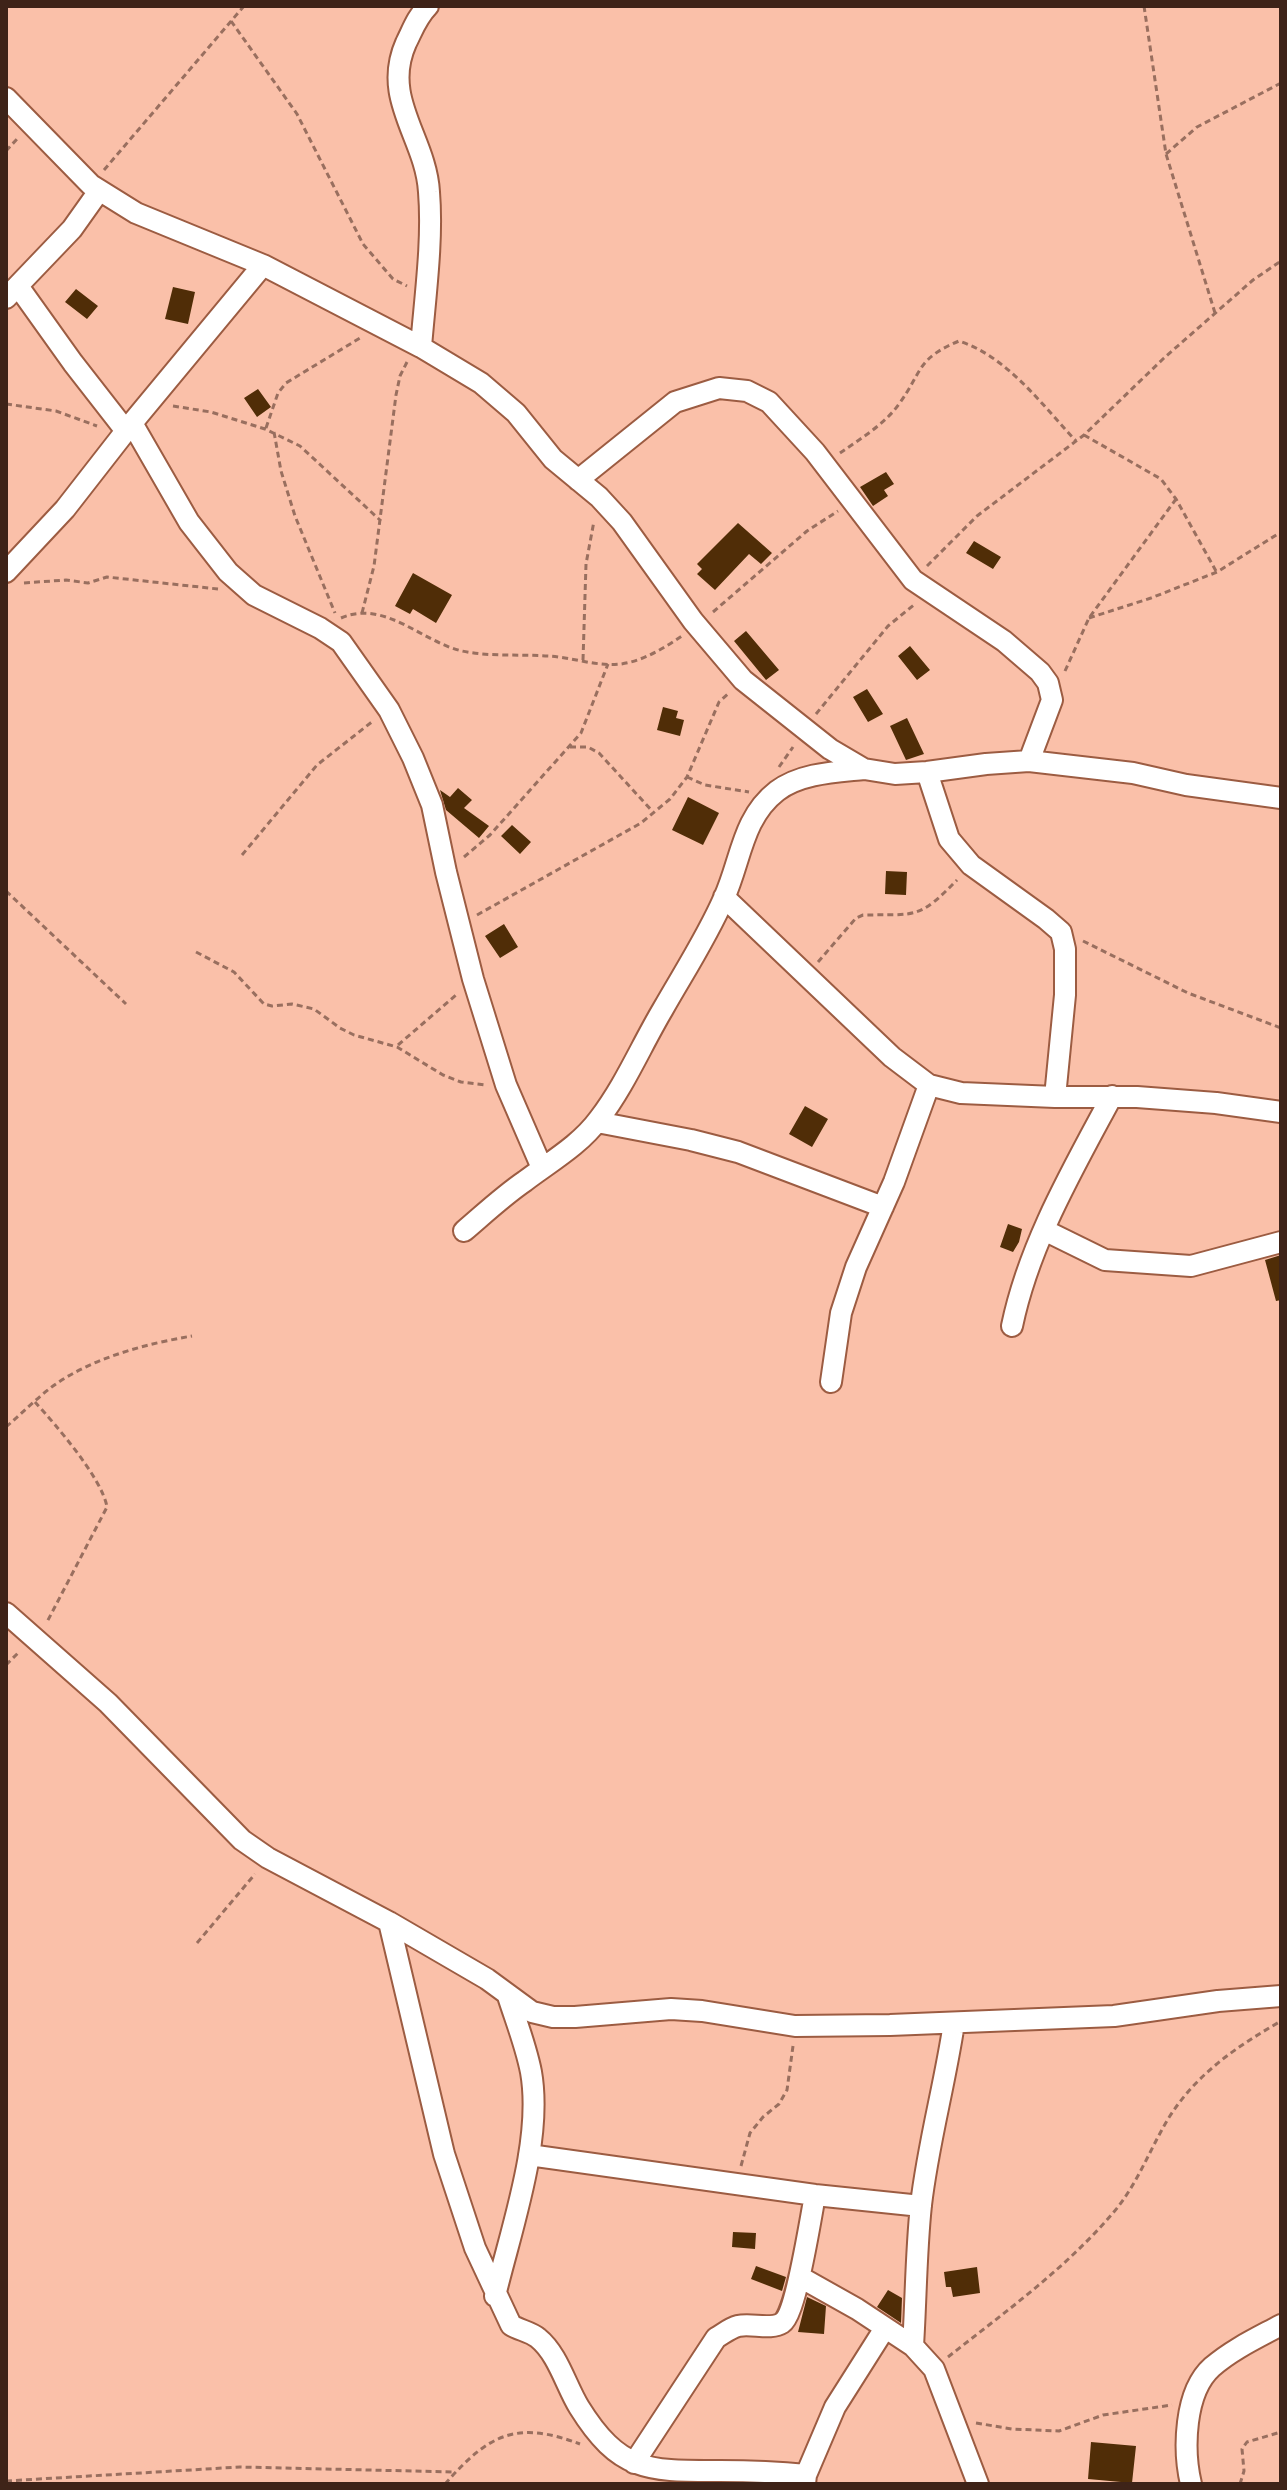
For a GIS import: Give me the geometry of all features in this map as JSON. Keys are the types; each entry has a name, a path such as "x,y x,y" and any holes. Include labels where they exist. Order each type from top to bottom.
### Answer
{"street":[{"path":"419,346 425,295 429,190 418,147 402,107 397,72 418,16 428,6"},
{"path":"6,98 95,188 136,213 263,265 419,346 493,393 516,413 553,459 599,497 622,522 698,626 743,680 830,749 864,769"},
{"path":"95,188 72,229 12,292 127,430 189,522 228,572 254,595 341,642 389,710 432,805 473,979 506,1085 542,1168"},
{"path":"13,578 127,430 263,265"},
{"path":"578,480 675,402 719,388 747,391 769,402 824,464 913,580 1004,641 1040,672 1048,683 1052,700 1029,761"},
{"path":"464,1231 504,1196 569,1150 597,1122 625,1081 724,897 743,838 754,816 777,791 803,779 864,769 895,774 1029,761 1133,773 1186,785 1281,798"},
{"path":"927,772 949,839 971,865 1061,932 1065,949 1065,995 1055,1097"},
{"path":"724,897 892,1057 929,1085 961,1093 1112,1096 1216,1103 1281,1112"},
{"path":"831,1382 841,1313 856,1267 883,1207 929,1085"},
{"path":"1012,1326 1023,1284 1044,1230 1112,1096"},
{"path":"597,1122 738,1152 883,1207"},
{"path":"1044,1230 1105,1260 1191,1266 1281,1242"},
{"path":"6,1613 135,1730 179,1774 208,1809 242,1840 268,1858 389,1922 487,1979 532,2012 553,2017 671,2009 795,2026 954,2023 1114,2016 1218,2001 1281,1996"},
{"path":"389,1922 444,2154 475,2248 495,2296 511,2325 537,2337 546,2346 579,2408 628,2460 668,2471 760,2471 806,2480 835,2407 885,2328"},
{"path":"495,2296 529,2155 534,2108 531,2073 508,1996"},
{"path":"913,2346 921,2206 954,2023"},
{"path":"529,2155 737,2185 921,2206"},
{"path":"628,2460 716,2338 736,2326 782,2323 787,2317 800,2277 815,2195"},
{"path":"800,2277 913,2346 934,2369 978,2484"},
{"path":"1191,2484 1186,2462 1186,2439 1192,2403 1209,2369 1236,2348 1281,2325"}],"path":[{"path":"1144,6 1166,154 1215,314"},
{"path":"95,188 241,7"},
{"path":"231,21 297,114 363,244 393,279 425,295"},
{"path":"1166,154 1197,127 1281,83"},
{"path":"913,580 977,516 1084,435 1164,358 1253,280 1281,261"},
{"path":"265,429 278,393 286,383 381,327"},
{"path":"824,464 867,434 898,405 923,362 959,341 979,348 1000,362 1076,441"},
{"path":"362,613 374,566 400,376 419,346"},
{"path":"150,402 211,412 274,432 300,446 381,521"},
{"path":"6,404 56,411 127,430"},
{"path":"274,432 281,471 295,516 338,620 362,613 384,617 460,651 620,664 648,656 698,626 807,531 852,502"},
{"path":"1084,435 1161,479 1176,499 1217,572"},
{"path":"583,661 586,564 599,497"},
{"path":"1052,700 1089,618 1176,499"},
{"path":"1089,618 1217,572 1281,532"},
{"path":"13,578 88,583 107,577 254,595"},
{"path":"805,729 888,626 931,593"},
{"path":"446,872 490,835 581,733 609,663"},
{"path":"459,925 654,813 687,777 719,702 743,680"},
{"path":"242,855 317,765 389,710"},
{"path":"568,747 588,747 599,753 654,813"},
{"path":"687,777 705,785 739,792 777,791"},
{"path":"807,978 833,942 856,918 863,915 916,913 926,909 971,865"},
{"path":"6,891 126,1004"},
{"path":"1061,932 1095,945 1188,993 1281,1028"},
{"path":"196,952 234,972 264,1004 303,1005 354,1035 397,1047 443,1075 461,1082 506,1085"},
{"path":"397,1047 473,979"},
{"path":"6,1427 54,1385 94,1365 148,1343 192,1336"},
{"path":"35,1402 58,1427 100,1487 107,1507 54,1612 35,1637"},
{"path":"197,1943 268,1858"},
{"path":"934,2369 1035,2290 1112,2215 1134,2187 1169,2118 1188,2089 1204,2072 1281,2021"},
{"path":"737,2185 750,2133 779,2104 787,2090 795,2026"},
{"path":"954,2420 1012,2429 1059,2431 1103,2415 1192,2403"},
{"path":"445,2484 486,2445 518,2431 550,2433 628,2460"},
{"path":"1240,2484 1244,2471 1242,2449 1247,2442 1281,2432"},
{"path":"6,2481 240,2467 455,2472"}],"building":[{"path":"173,287 195,292 188,324 165,319"},
{"path":"76,289 98,306 87,319 65,302"},
{"path":"258,389 271,407 257,417 244,398"},
{"path":"886,472 894,484 884,490 888,496 873,506 860,487"},
{"path":"738,523 772,553 761,564 749,554 715,590 697,574 702,569 697,564"},
{"path":"974,541 1001,557 993,569 966,553"},
{"path":"413,573 452,595 436,623 413,609 410,614 395,606"},
{"path":"746,631 779,670 766,680 734,641"},
{"path":"910,646 930,670 917,680 898,656"},
{"path":"867,689 883,714 868,722 853,697"},
{"path":"663,707 678,711 676,718 684,720 680,736 657,730"},
{"path":"907,718 924,754 906,760 890,726"},
{"path":"458,788 472,800 464,808 489,826 479,838 446,810 440,790 450,797"},
{"path":"688,797 719,813 703,845 672,830"},
{"path":"512,825 531,842 520,854 501,836"},
{"path":"886,871 907,872 906,895 885,894"},
{"path":"504,924 518,947 500,958 485,936"},
{"path":"805,1106 828,1119 812,1147 789,1134"},
{"path":"1008,1224 1022,1229 1013,1252 1000,1247"},
{"path":"1281,1255 1281,1300 1276,1301 1265,1260"},
{"path":"733,2232 756,2233 755,2249 732,2247"},
{"path":"756,2266 786,2277 782,2291 751,2279"},
{"path":"977,2267 980,2293 953,2297 951,2287 946,2287 944,2272"},
{"path":"888,2290 902,2298 901,2323 877,2307"},
{"path":"807,2297 826,2306 824,2334 798,2332"},
{"path":"1091,2442 1136,2446 1132,2483 1088,2479"}]}
